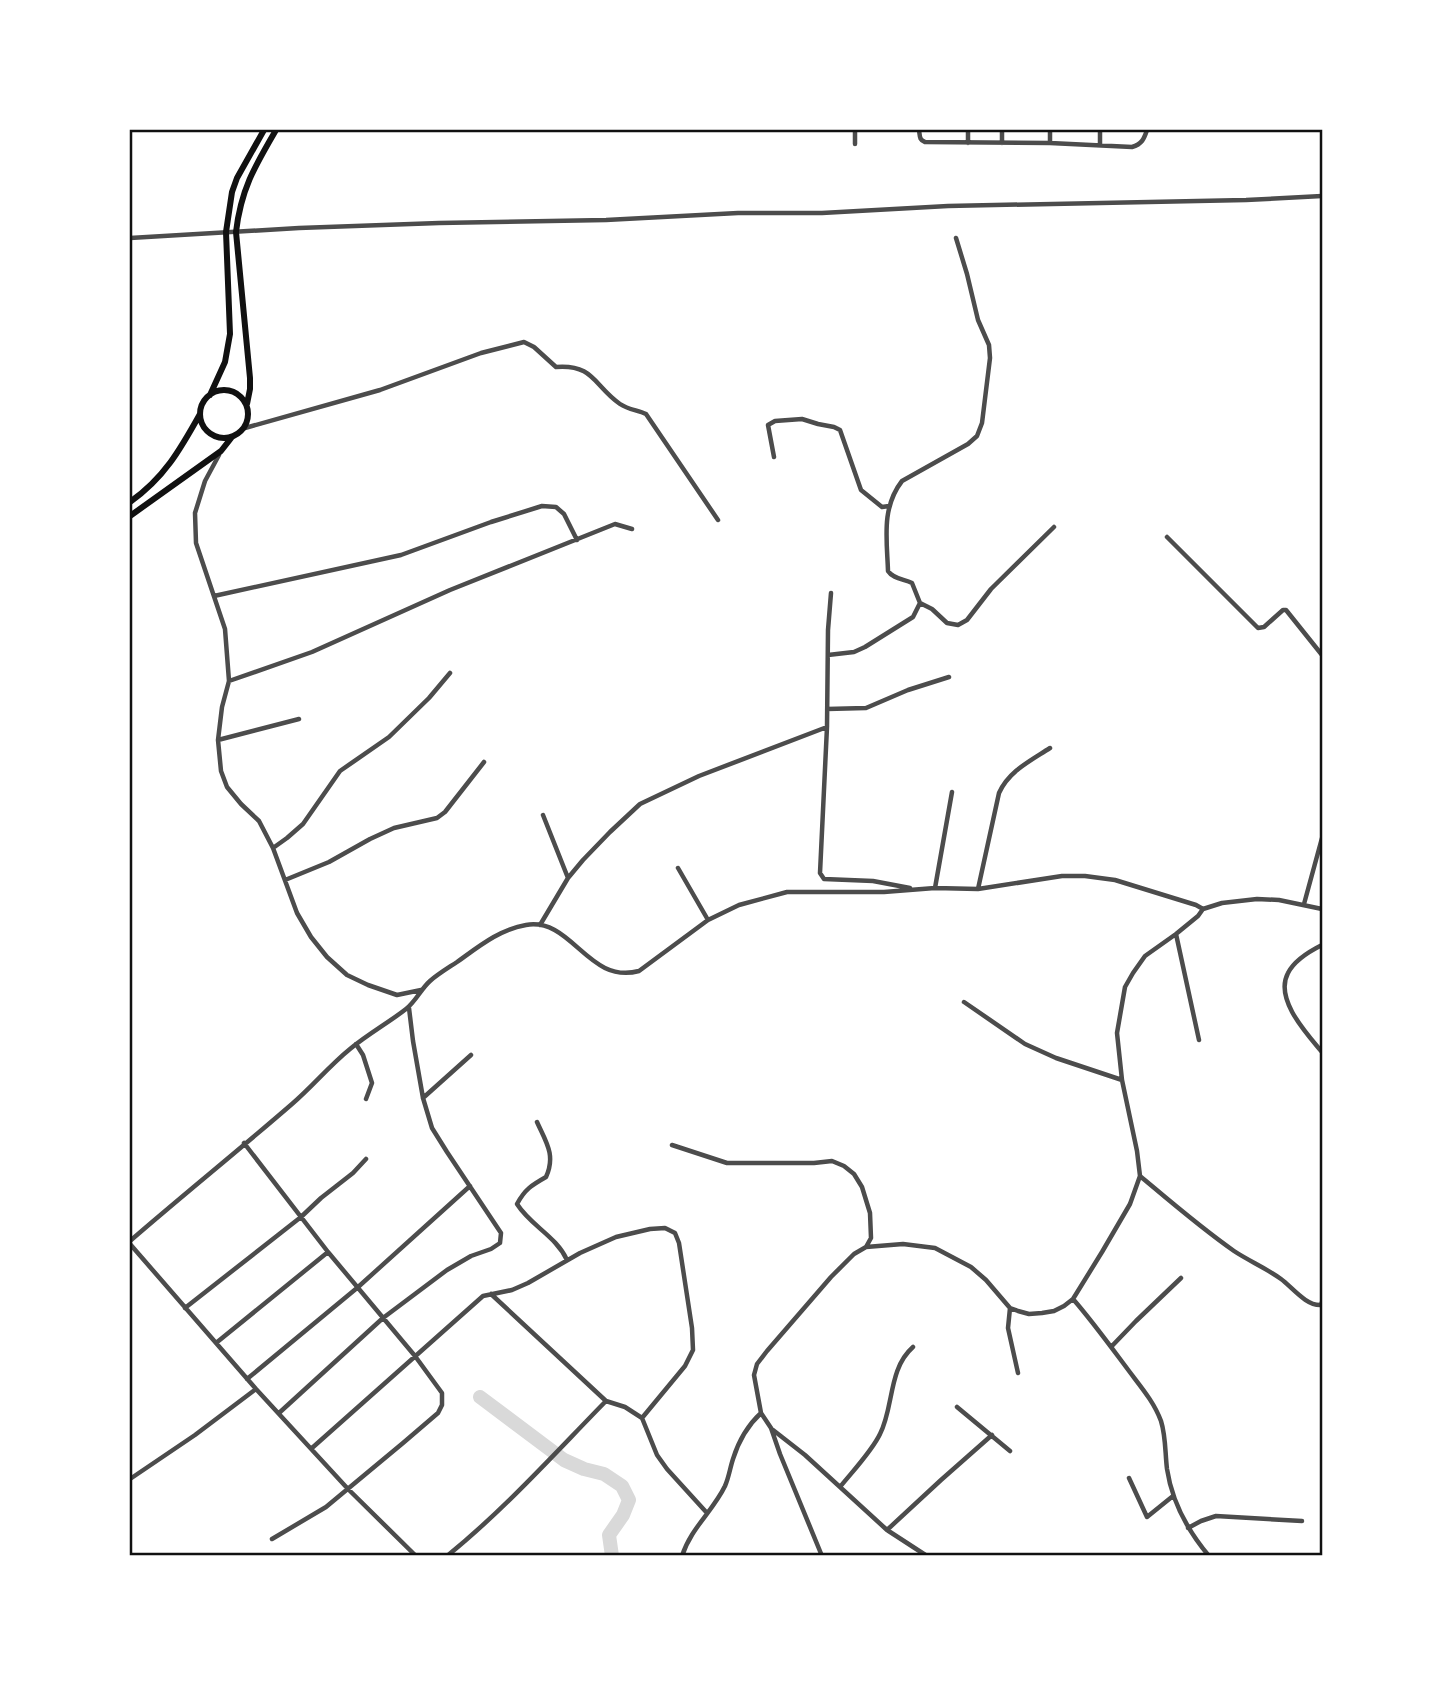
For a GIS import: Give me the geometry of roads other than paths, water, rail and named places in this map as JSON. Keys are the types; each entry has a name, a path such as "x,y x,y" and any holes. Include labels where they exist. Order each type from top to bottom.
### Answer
{"main road":[{"path":"130,502 146,491 174,459 225,362 230,334 226,232 232,192 264,130"},
{"path":"247,404 250,378 236,232 238,211 248,182 276,130"},
{"path":"200,414 205,429 210,434 225,439 245,428 249,412 243,397 229,390 220,390 209,395"},
{"path":"130,516 221,451 232,437"}],"street":[{"path":"855,130 855,144"},
{"path":"919,130 920,138 925,142 1132,146 1139,145 1147,130"},
{"path":"968,130 968,144"},
{"path":"1002,130 1002,143"},
{"path":"1049,143 1050,130"},
{"path":"1100,130 1101,145"},
{"path":"130,238 439,223 606,220 738,213 822,213 948,206 1246,201 1322,196"},
{"path":"956,238 978,320 989,345 990,358 982,423 977,436 968,444 915,472 896,489 886,515 888,571 893,577 912,583 920,603 932,609 947,623 958,625 967,620 991,589 1054,527"},
{"path":"245,428 380,390 481,353 524,342 534,347 556,367 583,369 619,403 646,414 718,520"},
{"path":"774,457 768,425 775,421 802,419 834,427 840,430 844,438 861,490 882,507 889,506"},
{"path":"221,451 205,481 195,513 196,543 225,629 229,681 222,707 218,740 221,771 227,787 258,821 273,848 297,913 327,957 347,975 397,995 422,989"},
{"path":"214,596 401,555 542,506 556,507 564,514 577,540"},
{"path":"229,681 312,652 450,590 615,524 632,529"},
{"path":"1167,537 1258,628 1264,627 1286,610 1322,655"},
{"path":"831,593 820,873 824,879 873,881 918,889"},
{"path":"828,655 854,652 865,647 913,617 920,603"},
{"path":"273,848 303,824 340,771 389,737 450,673"},
{"path":"827,709 866,708 908,690 949,677"},
{"path":"218,740 299,719"},
{"path":"540,925 568,878 640,804 699,776 827,727"},
{"path":"978,889 1003,783 1013,771 1050,748"},
{"path":"285,880 329,862 394,828 437,818 445,812 484,762"},
{"path":"935,888 952,792"},
{"path":"543,815 568,878"},
{"path":"1304,905 1322,838"},
{"path":"678,868 708,920"},
{"path":"416,1556 348,1489 256,1389 130,1242 294,1102 356,1044 409,1007 430,981 486,941 527,924 557,931 603,967 632,973 639,971 708,920 739,905 787,892 978,889 1062,876 1085,876 1115,880 1203,909"},
{"path":"927,1556 887,1530 805,1455 771,1428 761,1413 754,1375 757,1364 831,1277 853,1254 866,1247 903,1244 935,1248 971,1267 1010,1308 1029,1314 1054,1311 1073,1299 1130,1204 1140,1176 1122,1080 1117,1033 1125,987 1133,973 1145,956 1176,934 1203,909 1222,903 1257,899 1279,900 1322,909"},
{"path":"1176,934 1199,1040"},
{"path":"1322,945 1297,963 1288,972 1286,980 1289,1005 1298,1024 1322,1052"},
{"path":"964,1002 1025,1044 1056,1058 1122,1080"},
{"path":"279,1413 383,1318 447,1270 471,1256 491,1250 500,1243 501,1233 432,1128 423,1098 409,1007"},
{"path":"356,1044 363,1055 372,1083 366,1099"},
{"path":"423,1098 471,1055"},
{"path":"537,1122 551,1153 551,1167 546,1177 531,1185 517,1204 524,1215 561,1247 567,1260"},
{"path":"244,1143 356,1288 415,1356 442,1393 442,1405 438,1413 326,1507 272,1539"},
{"path":"672,1144 727,1163 832,1161 844,1166 854,1174 862,1187 870,1213 871,1238 866,1247"},
{"path":"184,1308 300,1217 366,1159"},
{"path":"1140,1176 1237,1253 1279,1277 1316,1306 1322,1302"},
{"path":"247,1379 356,1288 470,1186"},
{"path":"312,1448 483,1296 512,1290 528,1283 580,1253 616,1237 665,1228 675,1233 680,1243 693,1350 685,1366 642,1418"},
{"path":"216,1343 328,1252"},
{"path":"1111,1347 1181,1278"},
{"path":"490,1294 606,1401 625,1407 642,1418 657,1455 707,1513"},
{"path":"1073,1299 1156,1410 1165,1441 1167,1470 1173,1496 1188,1528 1209,1556"},
{"path":"1010,1308 1008,1328 1018,1373"},
{"path":"840,1487 879,1436 885,1423 894,1382 907,1352 913,1347"},
{"path":"130,1479 256,1389"},
{"path":"447,1556 553,1457 606,1401"},
{"path":"957,1407 1010,1451"},
{"path":"682,1556 686,1543 725,1486 738,1445 761,1413"},
{"path":"771,1428 822,1556"},
{"path":"887,1530 992,1435"},
{"path":"778,1450 780,1442 786,1441"},
{"path":"1129,1478 1147,1517 1173,1496"},
{"path":"1188,1528 1216,1516 1301,1521"}],"waterway":[{"path":"480,1397 564,1460 604,1474 622,1486 629,1500 623,1515 609,1535 612,1556"}]}
